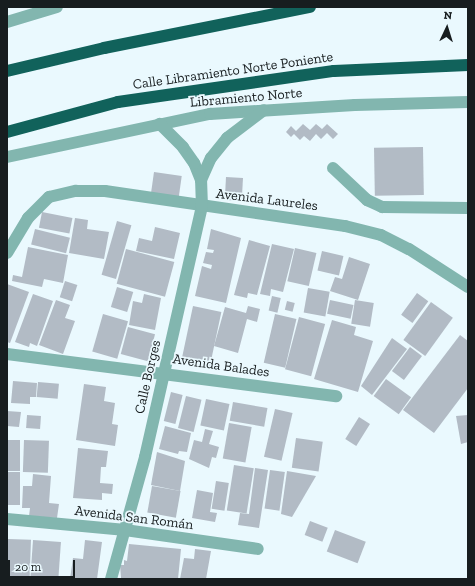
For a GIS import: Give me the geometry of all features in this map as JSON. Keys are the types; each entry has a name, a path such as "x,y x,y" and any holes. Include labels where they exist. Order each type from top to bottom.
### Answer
{"highway":[{"path":"7,71 104,48 310,7"},
{"name":"Calle Libramiento Norte Poniente","path":"7,132 118,102 326,72 468,65"}],"street":[{"path":"7,22 57,7"},
{"name":"Libramiento Norte","path":"7,157 210,114 264,110 468,102"},
{"name":"Calle Borges","path":"201,180 211,158 227,138 264,110"},
{"name":"Calle Borges","path":"111,579 164,374 202,207 201,180 194,163 183,147 160,124"},
{"path":"333,168 367,200 382,207 468,208"},
{"name":"Avenida Laureles","path":"7,253 28,218 49,197 76,190 105,191 202,207 345,226 381,235 410,249 468,287"},
{"name":"Avenida Balades","path":"7,354 336,396"},
{"name":"Avenida San Román","path":"7,519 124,530 258,549"}],"building":[{"path":"303,124 310,130 316,124 322,129 327,124 338,134 333,139 327,133 321,139 316,134 310,141 304,136 300,140 294,134 291,137 286,132 291,126 296,131"},
{"path":"423,147 424,195 375,196 374,148"},
{"path":"154,172 182,176 179,197 151,193"},
{"path":"226,177 243,178 242,201 225,200"},
{"path":"42,212 72,218 69,234 39,228"},
{"path":"75,218 88,220 87,229 109,232 104,259 69,253"},
{"path":"117,221 131,225 116,279 102,275"},
{"path":"155,227 180,233 174,259 136,251 139,238 152,241"},
{"path":"35,229 70,238 66,253 31,245"},
{"path":"211,229 241,238 226,303 195,296 202,266 211,269 212,265 203,263 206,252 213,253 214,250 207,249"},
{"path":"249,240 270,246 257,295 248,293 247,298 234,295"},
{"path":"272,244 294,249 283,292 271,289 270,296 260,294"},
{"path":"28,247 68,255 63,283 44,279 42,287 12,281 13,275 22,277"},
{"path":"295,248 316,253 309,286 287,281"},
{"path":"126,249 174,262 165,297 117,284"},
{"path":"322,251 343,256 339,275 318,270"},
{"path":"349,257 370,264 358,300 330,291 335,277 342,279"},
{"path":"65,281 77,285 72,301 60,297"},
{"path":"7,284 29,292 10,343 7,342"},
{"path":"117,287 133,292 127,312 111,307"},
{"path":"308,288 330,292 325,316 304,313"},
{"path":"417,293 428,301 412,323 401,315"},
{"path":"33,294 53,301 37,346 30,343 29,347 15,342"},
{"path":"144,294 161,298 155,330 129,325 133,301 142,303"},
{"path":"272,296 281,298 277,313 269,311"},
{"path":"56,300 70,305 65,318 75,321 63,354 39,345"},
{"path":"330,300 353,305 351,319 327,314"},
{"path":"355,300 374,303 370,327 351,324"},
{"path":"287,301 295,303 293,312 285,310"},
{"path":"431,302 453,318 425,356 403,340"},
{"path":"193,306 221,312 210,367 181,361"},
{"path":"248,306 260,309 257,322 247,319 238,353 214,346 225,307 246,313"},
{"path":"103,314 128,321 117,359 92,351"},
{"path":"275,314 296,319 285,368 264,363"},
{"path":"299,317 325,324 311,376 285,369"},
{"path":"332,320 356,327 354,335 373,341 358,392 314,379"},
{"path":"128,327 155,334 148,361 121,354"},
{"path":"460,335 468,341 468,388 434,433 403,410"},
{"path":"392,338 407,349 372,395 361,386"},
{"path":"410,347 422,356 404,380 392,371"},
{"path":"386,379 411,397 399,414 374,396"},
{"path":"13,381 37,383 36,397 30,397 30,404 11,403"},
{"path":"38,382 59,384 58,399 37,397"},
{"path":"84,384 106,387 104,401 115,403 112,424 118,425 115,446 76,440"},
{"path":"171,392 183,395 175,424 164,421"},
{"path":"186,396 202,400 194,432 178,428"},
{"path":"206,399 229,404 224,430 200,425"},
{"path":"233,402 267,408 264,427 230,421"},
{"path":"275,409 293,413 282,461 264,457"},
{"path":"7,411 21,412 19,427 7,426"},
{"path":"27,415 41,416 40,429 26,428"},
{"path":"468,415 468,442 461,444 456,416"},
{"path":"359,417 370,424 356,446 345,439"},
{"path":"229,423 252,427 245,462 223,458"},
{"path":"165,426 191,433 187,452 179,451 178,454 159,449"},
{"path":"205,429 213,431 209,444 219,447 216,458 212,457 209,468 189,459 194,440 202,442"},
{"path":"296,438 323,442 319,471 292,468"},
{"path":"7,440 20,440 20,471 7,471"},
{"path":"24,440 49,441 48,473 23,472"},
{"path":"78,448 108,451 106,467 101,467 100,483 113,484 112,494 102,493 102,500 73,498"},
{"path":"157,452 185,461 180,491 151,485"},
{"path":"234,465 254,468 247,514 227,510"},
{"path":"255,468 268,470 259,528 238,525 240,513 249,514"},
{"path":"270,470 285,472 279,511 265,509"},
{"path":"287,471 316,476 292,517 281,514"},
{"path":"7,472 20,472 20,505 7,505"},
{"path":"33,474 51,476 49,503 59,504 57,518 29,516 30,508 22,508 23,486 32,486"},
{"path":"216,481 229,483 224,511 212,509"},
{"path":"152,486 181,491 176,518 147,513"},
{"path":"197,490 213,493 210,512 217,513 215,522 192,518"},
{"path":"310,521 328,528 322,542 305,535"},
{"path":"335,530 366,542 358,563 327,551"},
{"path":"8,539 31,540 30,579 7,579"},
{"path":"33,540 61,542 58,579 30,579"},
{"path":"85,540 102,542 97,579 70,579 73,558 83,559"},
{"path":"129,544 181,549 178,579 121,578 120,565 124,565 124,560 127,561"},
{"path":"195,549 211,551 206,579 180,579 184,558 194,559"}]}
